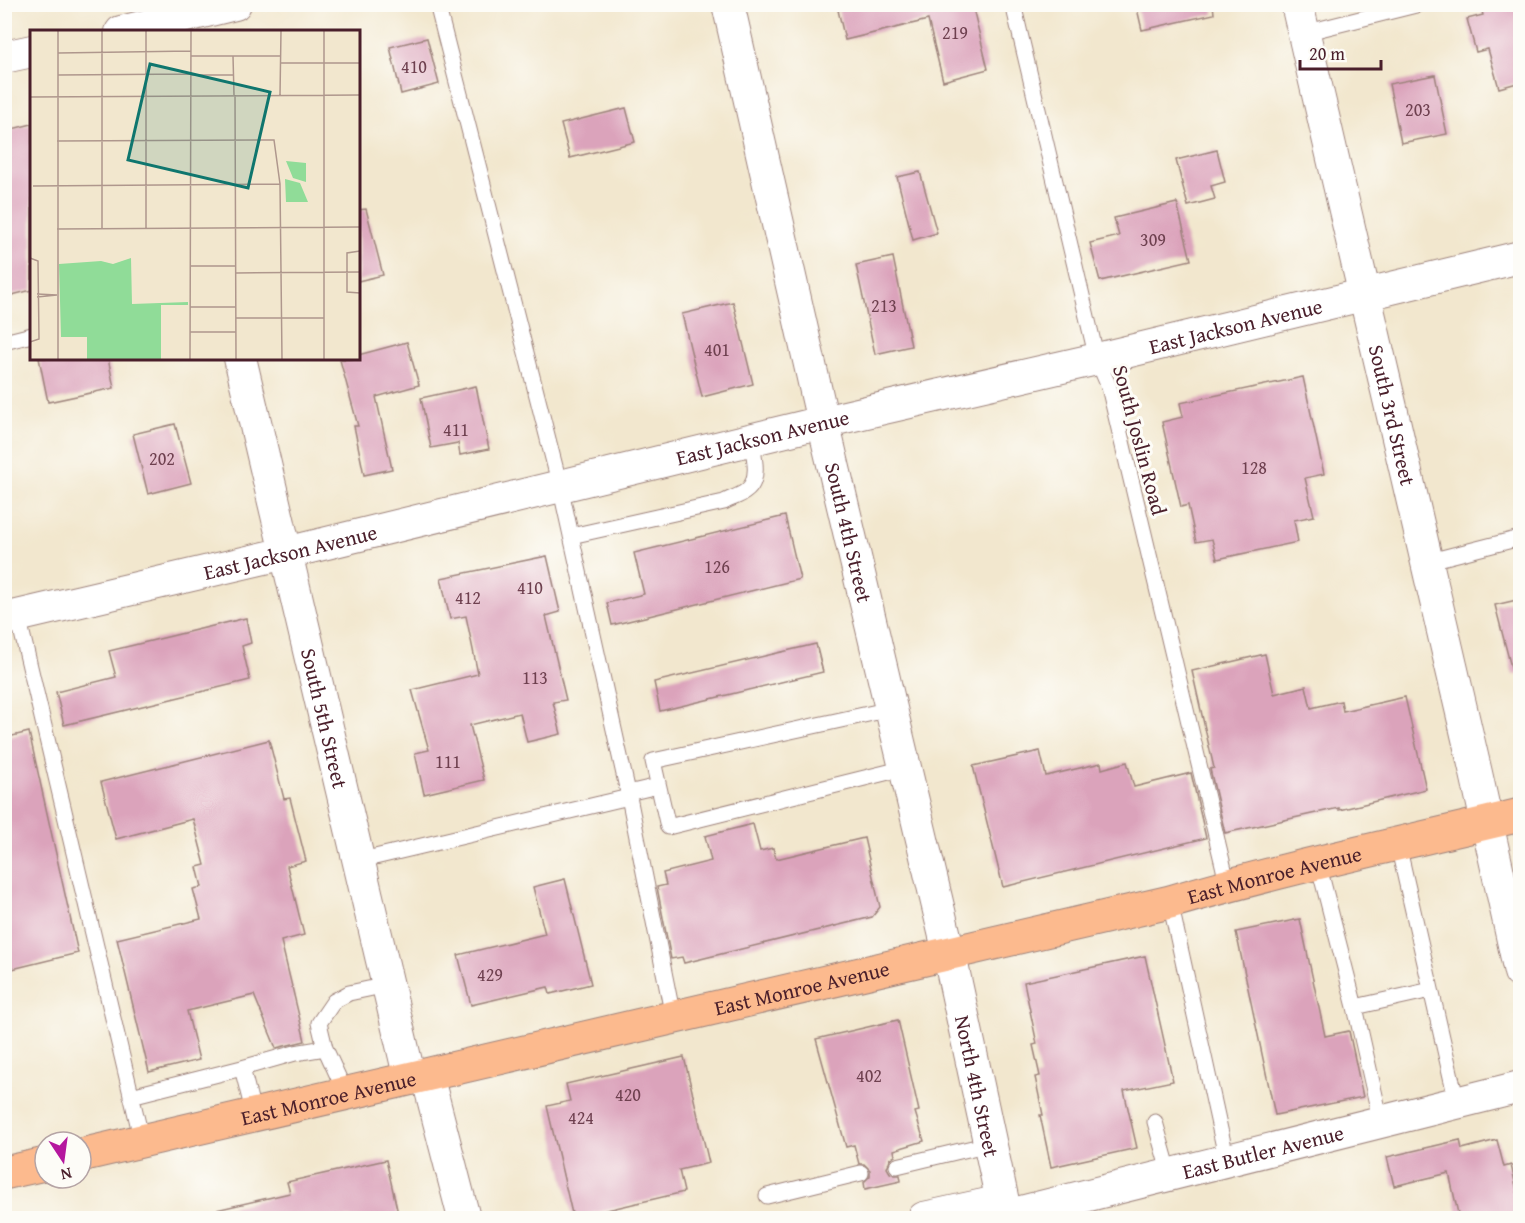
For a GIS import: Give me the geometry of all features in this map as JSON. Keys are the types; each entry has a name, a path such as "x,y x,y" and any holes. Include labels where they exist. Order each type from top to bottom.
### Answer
{"main road":[{"name":"East Monroe Avenue","path":"93,1152 1170,902 1318,863 1521,815"},
{"path":"4,1173 33,1167"}],"street":[{"path":"127,30 159,20 235,4"},
{"name":"South 4th Street","path":"728,4 823,423 949,953"},
{"name":"South 3rd Street","path":"1300,19 1521,972"},
{"path":"4,57 30,51"},
{"name":"East Jackson Avenue","path":"11,617 1521,257"},
{"name":"South 5th Street","path":"240,360 387,985 464,1218"},
{"name":"North 4th Street","path":"949,953 1004,1212"},
{"name":"East Butler Avenue","path":"924,1218 1004,1212 1170,1175 1521,1087"}],"lane":[{"path":"437,4 560,486 628,795 673,1017"},
{"name":"South Joslin Road","path":"1013,4 1097,359 1109,387 1228,886"},
{"path":"1300,19 1420,4"},
{"path":"4,342 30,336"},
{"path":"571,536 724,502 747,490 754,481 756,462 751,440"},
{"path":"1426,562 1521,538"},
{"path":"11,617 142,1141"},
{"path":"891,709 653,761 658,786 668,827 905,768"},
{"path":"358,861 658,786"},
{"path":"1398,845 1457,1103"},
{"path":"1318,863 1355,1007 1381,1122"},
{"path":"1170,902 1227,1161"},
{"path":"346,1094 325,1048 319,1023 333,1000 349,993 387,985"},
{"path":"1355,1007 1431,990"},
{"path":"131,1095 296,1053 325,1048"},
{"path":"242,1068 255,1115"},
{"path":"1155,1122 1170,1175"},
{"path":"897,1166 989,1144"},
{"path":"767,1196 861,1173"}],"building":[{"path":"860,4 972,4 988,69 943,81 928,20 845,40 838,10"},
{"path":"1136,4 1213,4 1214,14 1142,30"},
{"path":"1480,4 1521,4 1521,82 1499,88 1488,49 1476,52 1467,19 1483,15"},
{"path":"427,38 439,84 401,94 390,47"},
{"path":"1435,75 1447,134 1401,143 1389,84"},
{"path":"626,108 635,142 570,158 561,124"},
{"path":"30,124 30,290 4,297 4,131"},
{"path":"1217,150 1225,182 1211,186 1215,199 1188,206 1176,160"},
{"path":"920,172 937,233 913,240 897,177"},
{"path":"1177,203 1191,260 1100,281 1090,243 1119,236 1114,218"},
{"path":"366,209 383,275 360,281 360,210"},
{"path":"893,257 911,346 875,354 856,265"},
{"path":"733,302 753,384 702,397 682,314"},
{"path":"407,342 419,385 376,397 392,469 364,475 354,426 358,426 340,360 360,360 360,354"},
{"path":"39,360 108,360 114,388 48,402"},
{"path":"1303,377 1324,474 1305,478 1314,516 1294,520 1298,542 1217,559 1212,539 1196,542 1188,505 1181,507 1162,422 1183,417 1180,403"},
{"path":"476,386 489,449 460,455 458,443 431,448 421,398"},
{"path":"175,424 191,483 148,494 133,434"},
{"path":"785,516 800,579 612,625 607,603 644,594 634,553"},
{"path":"547,556 560,612 546,616 566,700 553,702 561,734 527,742 520,713 470,725 484,780 424,794 415,753 429,750 412,690 478,674 466,616 450,619 441,578"},
{"path":"1521,599 1521,674 1513,675 1495,605"},
{"path":"246,618 251,643 242,646 250,680 64,725 56,692 116,677 109,651"},
{"path":"816,644 823,672 660,711 654,682"},
{"path":"1265,654 1274,694 1306,686 1311,708 1341,701 1343,711 1405,697 1426,789 1339,810 1339,808 1225,833 1210,769 1214,768 1192,671"},
{"path":"29,732 78,953 4,971 4,738"},
{"path":"269,740 284,799 290,798 306,861 287,866 304,935 281,941 305,1041 276,1048 254,995 187,1011 199,1060 149,1072 117,939 201,919 193,889 202,887 197,867 205,865 193,819 116,839 101,782"},
{"path":"1040,751 1046,776 1101,763 1102,769 1127,762 1134,787 1191,773 1206,838 1003,887 973,766"},
{"path":"753,824 760,851 773,848 776,859 864,838 880,907 872,917 684,963 682,957 671,959 657,887 666,885 663,873 711,861 705,836"},
{"path":"565,879 591,984 550,994 548,987 471,1005 458,955 545,934 533,887"},
{"path":"1300,919 1325,1036 1349,1031 1363,1097 1275,1115 1236,932"},
{"path":"1145,956 1173,1081 1124,1091 1137,1148 1051,1167 1035,1077 1040,1076 1033,1045 1037,1044 1024,982"},
{"path":"898,1020 919,1111 915,1112 924,1141 894,1150 895,1156 890,1159 887,1168 890,1173 900,1175 901,1181 865,1189 864,1182 870,1176 870,1170 864,1164 859,1164 854,1145 846,1147 816,1039"},
{"path":"684,1057 709,1163 679,1170 684,1192 573,1218 547,1106 570,1101 566,1084"},
{"path":"1460,1140 1462,1149 1497,1140 1504,1167 1511,1165 1521,1207 1521,1218 1459,1218 1449,1173 1394,1186 1387,1157"},
{"path":"386,1160 399,1218 217,1218 216,1210 290,1193 287,1182"}]}
